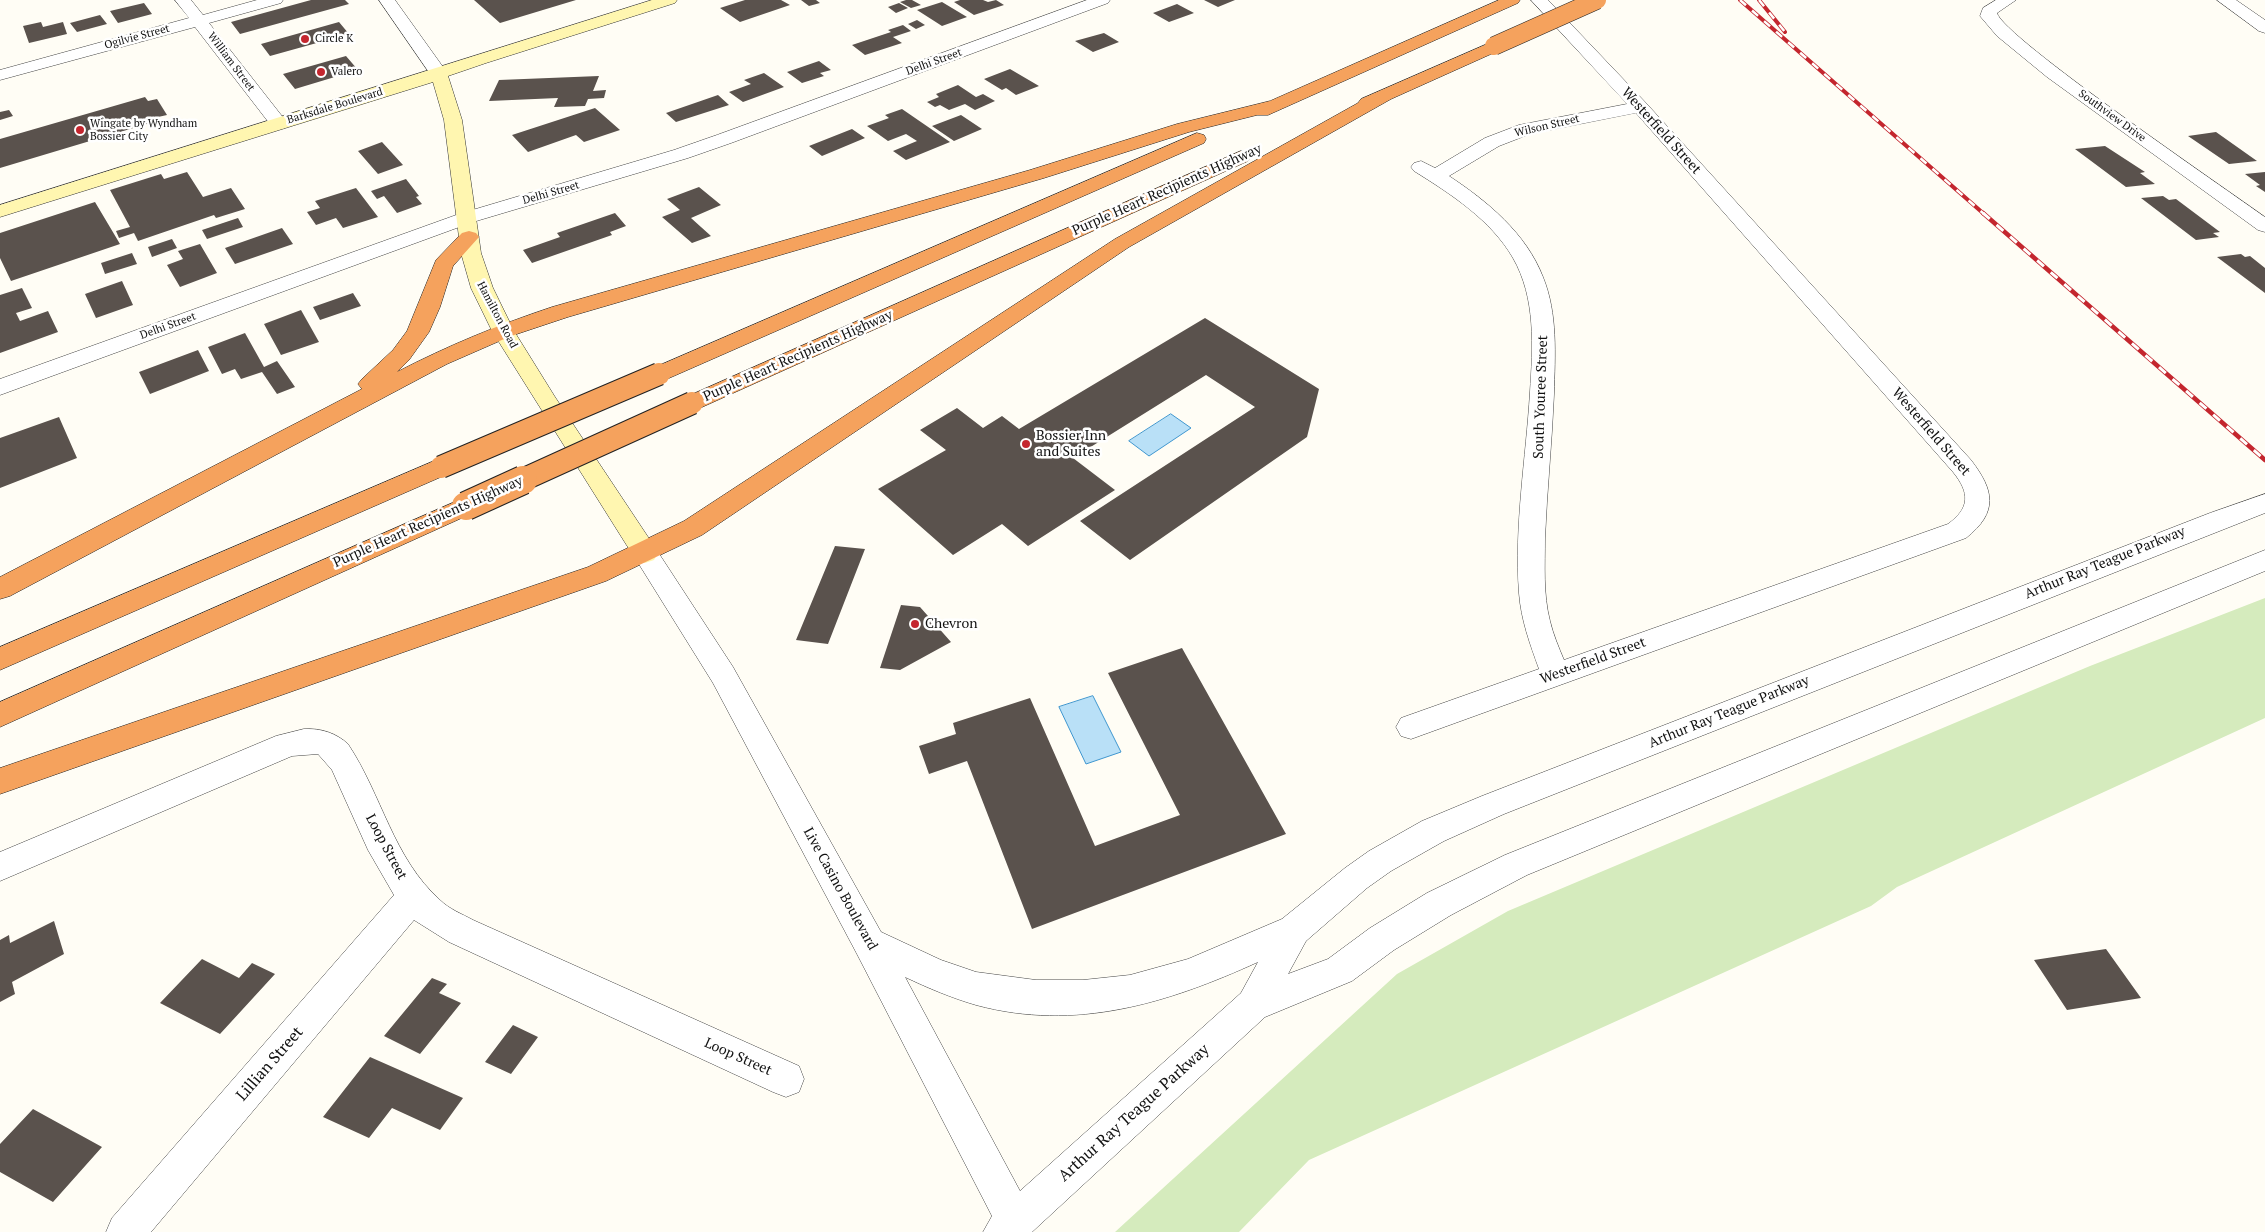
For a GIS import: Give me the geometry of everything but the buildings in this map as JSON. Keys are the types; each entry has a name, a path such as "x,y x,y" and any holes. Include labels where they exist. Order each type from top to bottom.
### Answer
{"highway":[{"path":"0,658 1279,104 1512,0"},
{"name":"Purple Heart Recipients Highway","path":"0,715 1185,181 1385,95 1597,0"},
{"path":"0,781 529,596 598,574 645,553 693,528 1122,243 1385,95"},
{"path":"0,589 328,416 457,350 503,331 560,312 1037,174 1183,128 1279,104"},
{"path":"328,416 363,390 401,355 424,321 443,264 468,228"}],"main road":[{"name":"Barksdale Boulevard","path":"0,211 669,0"},
{"name":"Hamilton Road","path":"439,74 454,120 476,276 503,331 645,553"}],"street":[{"name":"William Street","path":"183,0 279,124"},
{"name":"Ogilvie Street","path":"0,75 275,0"},
{"name":"Hamilton Road","path":"387,0 439,74"},
{"name":"Delhi Street","path":"0,387 681,154 1102,0"},
{"name":"Westerfield Street","path":"1411,728 1555,674 1957,531 1973,518 1978,499 1971,476 1640,107 1539,0"},
{"name":"Southview Drive","path":"2008,0 1989,10 1988,16 2003,32 2053,74 2265,226"},
{"path":"2225,0 2265,28"},
{"name":"Wilson Street","path":"1428,172 1525,129 1640,107"},
{"name":"South Youree Street","path":"1428,172 1468,198 1502,229 1524,259 1539,299 1544,342 1532,592 1536,622 1555,674"},
{"name":"Arthur Ray Teague Parkway","path":"1013,1228 1253,1005 1294,930 1356,878 1380,861 1433,831 1462,818 2219,519 2265,503"},
{"name":"Live Casino Boulevard","path":"645,553 723,675 869,943 1013,1228"},
{"name":"Arthur Ray Teague Parkway","path":"1253,1005 1340,970 1382,939 1439,904 1516,866 2265,560"},
{"name":"Loop Street","path":"0,867 271,751 303,741 317,741 329,744 338,751 390,860 414,896 428,911 461,931 786,1079"},
{"name":"Lillian Street","path":"126,1232 414,896"},
{"path":"869,943 943,977 991,992 1043,998 1129,991 1172,981 1294,930"}],"green space":[{"path":"2265,598 2265,718 1897,887 1871,906 1309,1160 1239,1232 1115,1232 1397,974 1508,911 2090,666"}],"water":[{"path":"1171,414 1191,428 1149,456 1129,441"},
{"path":"1093,696 1121,752 1086,764 1059,707"}],"railway":[{"path":"1740,0 1984,214"},
{"path":"1759,0 1785,32"},
{"path":"1983,213 2265,460"}],"place":[{"name":"Circle K","path":"305,39"},
{"name":"Valero","path":"321,72"},
{"name":"Wingate by Wyndham Bossier City","path":"80,130"},
{"name":"Bossier Inn and Suites","path":"1026,444"},
{"name":"Chevron","path":"915,624"}]}
